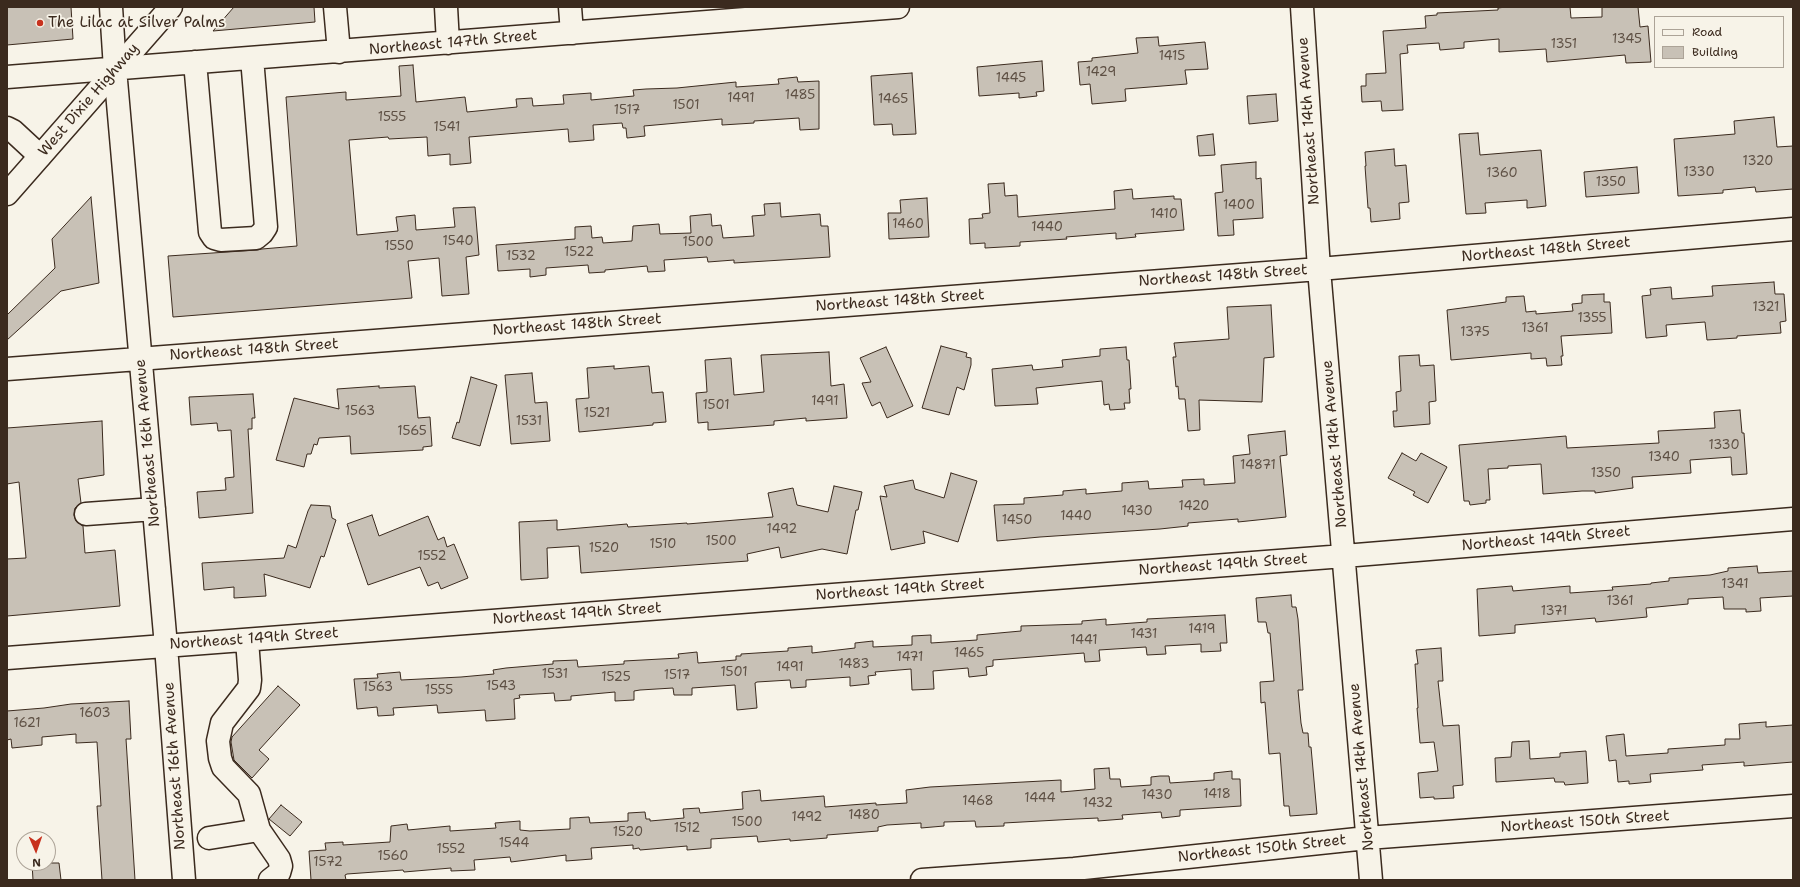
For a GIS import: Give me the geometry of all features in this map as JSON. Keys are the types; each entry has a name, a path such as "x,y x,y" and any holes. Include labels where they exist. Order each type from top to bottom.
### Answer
{"street":[{"name":"Northeast 16th Avenue","path":"111,7 115,70 166,646 184,880"},
{"name":"West Dixie Highway","path":"7,194 171,7"},
{"path":"335,7 338,52"},
{"path":"446,7 448,43"},
{"path":"570,7 572,33"},
{"name":"Northeast 147th Street","path":"7,77 115,70 195,62 898,7"},
{"name":"Northeast 14th Avenue","path":"1302,7 1319,269 1371,880"},
{"path":"195,62 210,232 214,238 222,240 256,238 266,227 252,58"},
{"path":"7,128 13,131 40,156"},
{"name":"Northeast 148th Street","path":"7,369 1319,269 1793,229"},
{"path":"86,514 154,509"},
{"name":"Northeast 149th Street","path":"7,658 1344,556 1793,519"},
{"path":"248,640 249,688 222,723 218,741 223,768 249,794 259,830 279,859 281,866 278,873 270,880"},
{"name":"Northeast 150th Street","path":"922,880 1074,874 1367,838 1793,806"},
{"path":"209,838 259,830"}],"building":[{"name":"The Lilac at Silver Palms","path":"7,7 71,7 73,39 7,45"},
{"path":"234,7 314,7 315,22 213,31"},
{"path":"1570,7 1571,18 1602,17 1602,7 1638,7 1640,27 1648,26 1651,62 1626,63 1625,55 1547,62 1546,49 1499,52 1499,39 1464,42 1464,48 1440,50 1439,43 1407,45 1408,53 1400,54 1403,110 1382,111 1381,101 1362,102 1361,86 1366,86 1366,74 1386,73 1383,31 1426,28 1425,16 1437,15 1437,13 1498,10 1498,8"},
{"path":"1158,37 1159,46 1205,42 1208,69 1185,70 1187,84 1125,89 1126,101 1092,104 1090,84 1080,85 1078,62 1092,61 1092,58 1138,53 1136,38"},
{"path":"1042,61 1044,91 1036,92 1037,96 1019,98 1019,93 979,96 977,67"},
{"path":"413,65 416,102 465,97 467,112 517,107 516,99 532,98 533,106 564,104 563,95 591,93 591,100 634,96 633,90 677,88 736,82 736,87 779,84 778,79 797,77 798,82 819,81 819,129 800,130 799,118 722,125 722,119 644,126 645,136 627,138 626,128 623,128 622,123 593,125 594,140 569,142 568,129 469,137 471,163 450,165 450,154 428,156 427,137 389,139 388,137 349,140 357,235 398,231 396,217 415,215 416,230 455,227 453,208 475,207 479,255 466,257 469,294 442,296 439,258 408,261 412,298 173,317 168,256 297,246 286,97 346,92 346,100 401,96 399,66"},
{"path":"912,73 916,134 893,135 892,124 874,125 871,76"},
{"path":"1276,94 1278,121 1249,124 1247,96"},
{"path":"1774,117 1777,147 1793,146 1793,189 1756,192 1755,187 1723,190 1723,193 1678,196 1674,139 1735,134 1734,121"},
{"path":"1478,133 1480,155 1541,150 1546,206 1527,208 1527,200 1485,203 1486,213 1466,214 1459,134"},
{"path":"1213,134 1215,155 1199,156 1197,136"},
{"path":"1394,149 1395,166 1406,165 1409,202 1399,203 1400,219 1371,222 1370,208 1368,208 1365,152"},
{"path":"1256,162 1256,179 1261,178 1263,218 1233,220 1234,235 1218,236 1215,193 1223,192 1221,165"},
{"path":"1637,167 1639,193 1586,197 1584,172"},
{"path":"1004,183 1005,196 1017,195 1018,217 1115,209 1114,191 1132,189 1133,199 1174,196 1174,199 1181,199 1184,230 1135,234 1136,237 1116,239 1116,233 1066,237 1067,239 1020,242 1020,246 985,248 985,243 970,244 969,219 983,218 982,214 990,213 988,184"},
{"path":"91,197 99,283 61,291 7,340 7,315 55,268 52,239"},
{"path":"927,198 929,237 889,239 888,213 901,213 900,200"},
{"path":"780,203 781,217 820,214 821,226 828,226 830,257 734,263 734,260 708,262 707,257 664,260 665,271 648,272 647,266 589,273 588,265 546,268 546,275 530,277 530,269 498,271 496,245 575,239 575,227 591,226 592,238 602,237 603,243 632,241 633,226 659,224 660,234 691,233 690,216 711,214 712,226 721,225 723,238 754,236 752,216 765,215 764,204"},
{"path":"1774,282 1775,294 1784,294 1786,321 1780,322 1781,333 1707,340 1705,322 1666,325 1667,336 1646,338 1642,296 1651,295 1650,289 1671,287 1672,299 1713,296 1712,286"},
{"path":"1604,294 1604,302 1610,302 1612,333 1561,336 1563,356 1561,356 1562,365 1547,366 1546,358 1531,359 1531,353 1451,360 1447,310 1506,302 1506,297 1524,296 1526,312 1536,311 1536,314 1573,311 1572,304 1582,303 1582,295"},
{"path":"1271,305 1274,357 1264,358 1262,402 1199,400 1200,430 1188,431 1185,399 1179,399 1178,386 1176,387 1173,357 1176,357 1174,343 1229,339 1227,307"},
{"path":"941,346 967,353 966,357 971,358 971,365 964,390 957,387 949,415 922,408"},
{"path":"886,347 913,406 887,418 880,402 872,406 862,383 871,382 860,358"},
{"path":"1126,347 1127,360 1129,360 1131,389 1129,389 1130,403 1124,403 1125,409 1110,410 1109,404 1104,405 1102,381 1036,388 1038,404 995,406 992,369 1032,365 1033,370 1063,367 1062,360 1100,356 1100,349"},
{"path":"829,352 831,386 844,384 847,418 806,421 806,418 774,421 774,425 708,430 708,422 698,423 696,393 707,392 705,360 731,358 734,395 764,392 761,355"},
{"path":"1419,355 1420,366 1434,365 1436,401 1429,402 1430,424 1394,427 1393,411 1397,411 1396,392 1401,391 1399,356"},
{"path":"614,366 614,369 649,366 652,393 663,392 666,422 653,423 653,425 579,432 576,399 589,398 587,368"},
{"path":"532,373 535,403 547,402 550,441 511,444 505,375"},
{"path":"471,377 497,385 480,446 452,438 457,422 459,423"},
{"path":"379,386 379,388 415,386 418,418 430,417 432,446 423,447 423,450 351,454 350,436 319,438 317,445 314,444 311,454 307,454 304,467 276,460 294,398 339,409 337,389"},
{"path":"253,394 255,418 252,418 252,429 248,429 253,513 199,518 197,492 226,490 225,478 234,477 231,430 218,431 217,423 191,425 189,397"},
{"path":"1740,410 1742,433 1744,433 1747,474 1732,475 1731,457 1690,460 1691,473 1632,477 1633,488 1595,493 1595,491 1582,491 1543,494 1541,464 1508,466 1508,468 1488,469 1490,500 1486,500 1486,503 1470,505 1469,501 1464,501 1459,445 1566,436 1567,448 1659,443 1658,431 1715,428 1714,412"},
{"path":"102,421 104,475 78,479 81,503 75,508 74,515 76,521 83,526 85,553 115,550 120,606 7,616 7,559 26,558 19,482 7,484 7,428"},
{"path":"1285,431 1287,455 1280,456 1286,517 1238,522 1238,519 1188,523 1188,526 1160,529 997,541 994,505 1024,504 1024,498 1063,495 1063,491 1086,489 1086,494 1122,491 1122,483 1148,481 1149,489 1183,487 1182,480 1204,479 1204,485 1235,483 1233,456 1250,454 1248,435"},
{"path":"1402,453 1416,461 1421,453 1447,467 1428,503 1413,495 1415,492 1388,478"},
{"path":"951,473 977,481 958,542 923,531 925,543 891,550 880,496 887,497 884,486 913,480 915,489 944,498"},
{"path":"834,486 862,492 858,510 856,510 847,554 822,549 781,558 779,547 747,554 748,561 581,573 579,546 547,548 548,578 521,580 519,522 557,520 557,530 627,524 628,527 687,524 773,517 768,493 793,488 797,505 828,512"},
{"path":"311,505 330,506 332,518 336,520 324,557 321,556 310,588 264,574 266,596 234,598 234,587 204,590 202,563 284,558 288,545 296,548"},
{"path":"372,515 379,536 428,516 438,540 444,537 447,547 454,544 468,578 441,589 438,582 428,586 420,567 368,585 347,524"},
{"path":"1757,566 1758,573 1793,571 1793,596 1760,598 1761,611 1746,612 1746,609 1724,609 1723,597 1688,599 1688,604 1646,608 1647,617 1596,622 1595,618 1515,625 1515,633 1479,636 1477,589 1512,586 1513,591 1570,586 1570,593 1613,590 1612,587 1651,584 1669,581 1669,578 1710,575 1728,571 1728,568"},
{"path":"1291,595 1292,607 1296,607 1298,619 1303,690 1298,690 1301,723 1303,733 1308,733 1309,747 1311,747 1317,814 1290,816 1289,806 1284,806 1280,753 1269,754 1265,702 1261,703 1260,682 1274,681 1270,633 1268,633 1266,622 1258,622 1256,598"},
{"path":"1225,615 1227,643 1220,643 1221,651 1201,652 1201,644 1165,646 1166,654 1147,655 1146,647 1099,650 1100,661 1085,662 1084,653 993,660 993,666 986,667 987,675 969,677 968,668 933,671 934,689 912,690 911,669 875,672 876,675 868,676 869,684 850,686 850,677 806,680 806,687 791,688 790,680 757,682 755,683 757,708 737,710 735,685 692,688 692,695 674,695 673,688 640,690 634,691 634,700 615,701 615,692 571,696 571,700 555,701 554,693 519,695 520,698 514,699 515,719 486,721 485,710 438,713 437,705 393,708 394,715 378,716 377,707 357,709 354,679 378,678 377,674 400,672 401,680 461,677 494,674 493,670 506,668 553,664 553,661 577,660 578,667 624,664 624,661 679,658 678,654 697,652 698,663 736,660 736,656 741,656 741,654 788,651 788,648 812,646 812,653 855,648 855,643 873,641 873,647 912,645 912,636 931,635 931,643 977,640 977,635 1021,631 1021,626 1082,624 1082,621 1106,619 1106,625 1147,622 1147,619"},
{"path":"1441,648 1443,681 1438,681 1443,726 1459,725 1463,785 1453,786 1454,798 1420,798 1418,773 1438,771 1434,742 1420,743 1415,664 1418,664 1416,650"},
{"path":"278,686 300,705 259,750 269,759 252,778 234,760 231,742 232,737"},
{"path":"129,701 131,739 126,739 135,880 102,880 97,806 101,806 97,742 76,743 76,734 42,737 42,745 12,748 11,739 7,740 7,711 71,704"},
{"path":"1766,722 1766,727 1793,725 1793,762 1744,766 1744,762 1702,765 1703,770 1650,774 1651,782 1629,784 1629,781 1618,782 1616,760 1609,761 1606,736 1624,734 1626,756 1668,753 1668,749 1725,745 1725,739 1740,739 1739,724"},
{"path":"1529,741 1530,759 1560,757 1560,753 1586,751 1588,783 1565,785 1564,782 1555,782 1554,778 1496,782 1495,758 1511,757 1512,742"},
{"path":"1109,768 1110,779 1120,779 1121,787 1151,785 1151,777 1160,776 1169,776 1170,783 1214,780 1214,773 1232,771 1232,779 1240,779 1241,806 1180,810 1180,816 1162,818 1161,812 1122,815 1123,819 1098,821 1098,818 1004,823 1004,826 976,827 975,821 944,822 944,826 921,828 921,823 887,825 878,827 878,831 827,835 827,838 790,841 790,839 758,842 757,836 711,839 711,848 687,850 687,846 640,850 639,848 633,849 633,845 591,848 592,859 566,861 566,855 511,862 510,857 474,860 475,870 451,871 451,868 404,872 403,870 347,874 345,875 346,880 311,880 309,851 326,850 325,843 343,842 343,845 390,842 391,826 407,824 408,830 450,826 450,831 496,828 495,823 520,821 520,830 530,831 570,829 570,818 589,817 590,823 628,821 628,813 645,812 646,819 650,819 650,821 684,818 683,809 699,808 700,813 743,809 742,792 760,790 761,801 824,796 825,807 876,803 876,805 907,803 906,790 930,787 1061,780 1061,792 1095,789 1094,769"},
{"path":"281,805 302,822 290,836 269,819"},
{"path":"56,863 59,863 61,880 33,880 32,871 56,871"}],"place":[{"name":"The Lilac at Silver Palms","path":"40,23"}]}
